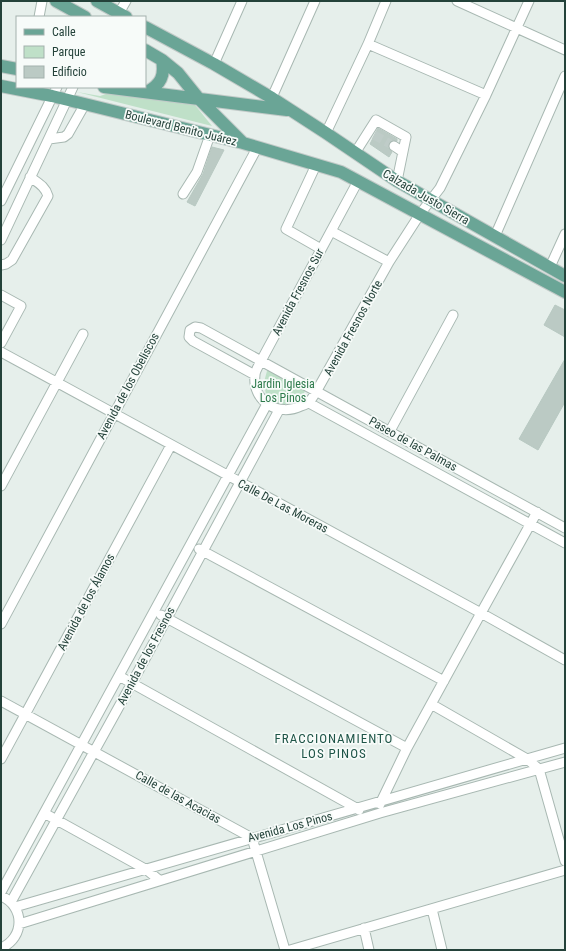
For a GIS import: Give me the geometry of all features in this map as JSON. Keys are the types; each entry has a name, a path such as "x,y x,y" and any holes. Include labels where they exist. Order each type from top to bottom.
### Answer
{"main road":[{"path":"56,1 83,16"},
{"path":"104,3 123,15"},
{"path":"146,28 214,64 270,103"},
{"path":"146,51 162,60 178,73 199,99 243,143"},
{"path":"147,92 155,88 161,80 164,69 162,60"},
{"path":"1,66 16,69"},
{"name":"Boulevard Benito Juárez","path":"1,86 16,88"},
{"name":"Boulevard Benito Juárez","path":"19,88 55,92 67,100 243,143 341,172 358,181"},
{"name":"Boulevard Benito Juárez","path":"113,88 199,99 270,103 292,111"},
{"name":"Calzada Justo Sierra","path":"292,111 397,181 565,276"},
{"name":"Calzada Justo Sierra","path":"358,181 565,292"}],"street":[{"path":"39,16 42,1"},
{"path":"123,15 126,1"},
{"path":"214,64 242,1"},
{"path":"270,103 315,1"},
{"path":"326,133 368,44 386,1"},
{"path":"457,1 565,50"},
{"name":"Avenida Fresnos Norte","path":"309,403 389,262 420,214 440,188 486,95 529,1"},
{"path":"368,44 486,95"},
{"path":"495,236 565,76"},
{"path":"1,240 73,88"},
{"path":"1,201 55,92"},
{"path":"49,139 64,137 68,134 85,104"},
{"path":"355,153 372,134 376,120 406,137 397,181"},
{"path":"183,194 197,172 210,135"},
{"path":"394,146 403,152"},
{"name":"Avenida de los Obeliscos","path":"1,624 256,148"},
{"path":"316,165 286,229 321,249"},
{"path":"1,265 12,260 48,196 43,186 30,177"},
{"name":"Avenida Fresnos Sur","path":"255,375 261,361 358,181"},
{"path":"331,231 389,262"},
{"path":"550,267 565,234"},
{"path":"1,295 21,306 1,343"},
{"path":"390,431 453,316"},
{"name":"Paseo de las Palmas","path":"255,375 193,341 189,336 190,330 195,327 202,328 565,528"},
{"path":"1,486 58,383 83,334"},
{"name":"Calle De Las Moreras","path":"1,352 565,660"},
{"path":"255,375 255,385 259,396 267,404 279,410 288,410 298,408 309,403"},
{"name":"Paseo de las Palmas","path":"309,403 565,543"},
{"name":"Avenida de los Fresnos","path":"1,892 267,404"},
{"name":"Avenida de los Fresnos","path":"13,904 279,410"},
{"name":"Avenida de los Álamos","path":"1,759 171,445"},
{"path":"380,813 380,802 407,748 538,512"},
{"path":"190,544 444,681"},
{"path":"154,611 407,748"},
{"path":"119,676 358,809 362,819"},
{"name":"Calle de las Acacias","path":"1,701 252,838"},
{"path":"431,704 527,759 539,769 565,861"},
{"name":"Avenida Los Pinos","path":"13,904 147,870 252,838 358,809 565,748"},
{"name":"Avenida Los Pinos","path":"19,924 380,813 565,762"},
{"path":"44,813 147,870 159,880"},
{"path":"252,838 285,950"},
{"path":"290,950 565,870"},
{"path":"1,896 13,904 19,918 19,924 15,936 11,942 1,948"},
{"path":"432,909 442,950"},
{"path":"364,928 370,950"}],"green space":[{"path":"77,92 100,96 109,93 195,105 212,126"},
{"name":"Jardin Iglesia Los Pinos","path":"272,370 297,384 305,391 300,402 282,404 266,395 264,382 267,371"}],"building":[{"path":"378,128 397,139 397,141 392,140 389,143 388,148 392,152 389,157 370,144"},
{"path":"212,147 224,150 195,206 187,202 203,174"},
{"path":"555,305 565,310 565,337 544,325"},
{"path":"565,359 565,402 538,450 519,439"}],"tunnel":[{"path":"374,135 394,146"}],"district":[{"name":"FRACCIONAMIENTO LOS PINOS","path":"334,746"}]}
